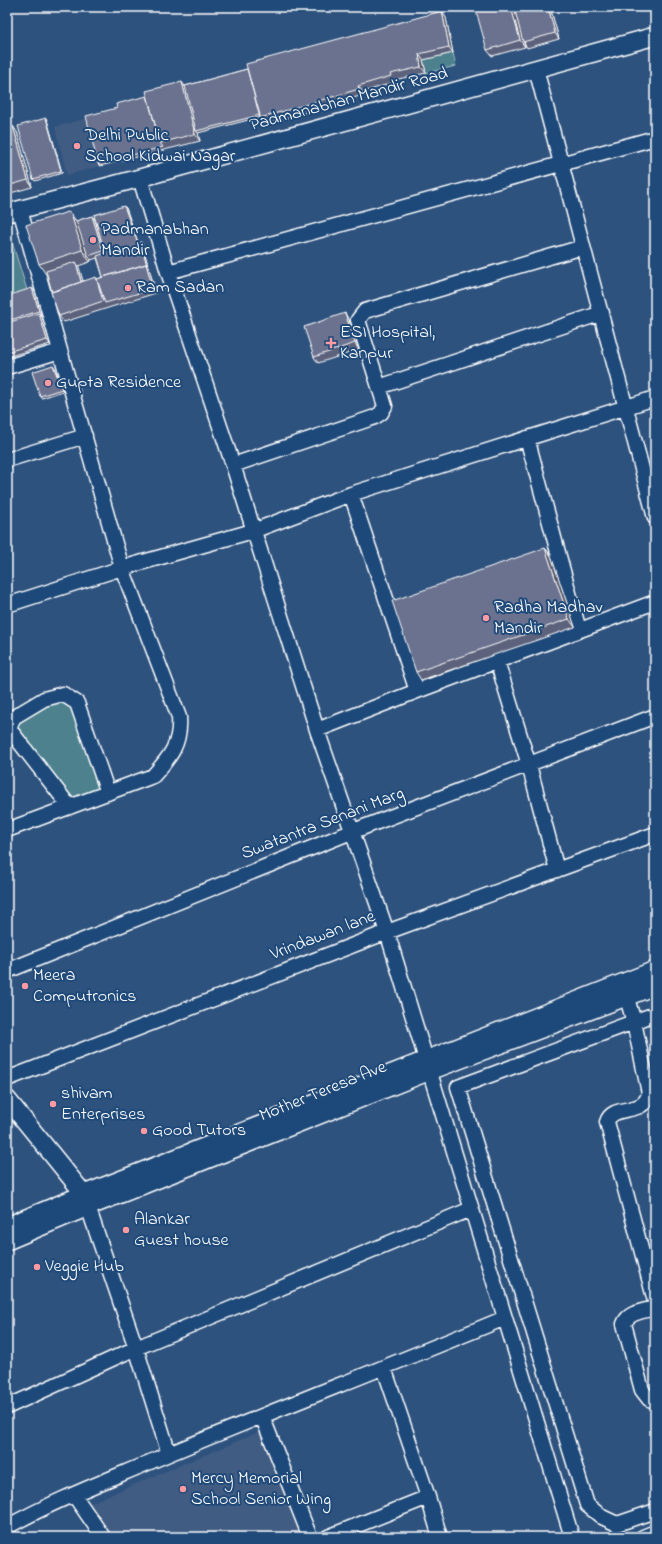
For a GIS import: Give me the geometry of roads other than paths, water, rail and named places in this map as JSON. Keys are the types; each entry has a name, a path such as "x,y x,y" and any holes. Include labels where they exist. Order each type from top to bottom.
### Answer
{"street":[{"name":"Padmanabhan Mandir Road","path":"14,211 140,178 655,36"},
{"path":"536,69 655,518"},
{"path":"168,272 561,165 654,143"},
{"path":"140,178 168,272 233,465 317,730 351,832 387,932 572,1537"},
{"path":"7,830 153,776 168,760 175,746 180,729 179,717 122,568 60,351 14,211"},
{"path":"233,465 375,417 381,413 385,406 358,320 365,311 583,247"},
{"path":"379,387 602,314"},
{"path":"7,367 60,351"},
{"path":"7,605 122,568 253,531 351,494 655,398"},
{"path":"7,460 84,436"},
{"path":"527,438 579,630"},
{"path":"351,494 417,691"},
{"path":"542,553 557,548"},
{"path":"388,605 403,600"},
{"path":"317,730 655,602"},
{"path":"496,661 529,765 557,870"},
{"path":"70,807 10,730 14,717 44,699 63,694 77,703 108,793"},
{"name":"Swatantra Senani Marg","path":"7,971 351,832 655,716"},
{"name":"Vrindawan lane","path":"7,1079 387,932 655,834"},
{"path":"7,1226 86,1200 428,1065 625,990 655,970"},
{"path":"625,990 655,986"},
{"path":"625,990 634,1022 649,1093 647,1101 641,1106 611,1115 607,1122 655,1301"},
{"path":"655,1014 458,1087 586,1505 602,1517 617,1524 655,1511"},
{"path":"7,1099 86,1200 136,1348 169,1454"},
{"path":"7,1241 86,1200"},
{"path":"7,1407 136,1348 471,1209"},
{"path":"655,1308 631,1315 625,1320 624,1324 642,1390 649,1399 655,1401"},
{"path":"7,1527 36,1510 169,1454 505,1318"},
{"path":"384,1368 440,1537"},
{"path":"262,1416 310,1537"},
{"path":"74,1495 104,1537"},
{"path":"328,1537 428,1497"},
{"path":"643,1537 655,1532"}],"place":[{"name":"Delhi Public School Kidwai Nagar","path":"77,146"},
{"name":"Padmanabhan Mandir","path":"93,240"},
{"name":"Ram Sadan","path":"128,288"},
{"name":"ESI Hospital, Kanpur","path":"331,343"},
{"name":"Gupta Residence","path":"48,383"},
{"name":"Radha Madhav Mandir","path":"486,618"},
{"name":"Meera Computronics","path":"25,986"},
{"name":"shivam Enterprises","path":"53,1104"},
{"name":"Good Tutors","path":"144,1131"},
{"name":"Alankar Guest house","path":"126,1230"},
{"name":"Veggie Hub","path":"37,1267"},
{"name":"Mercy Memorial School Senior Wing","path":"183,1489"}]}
